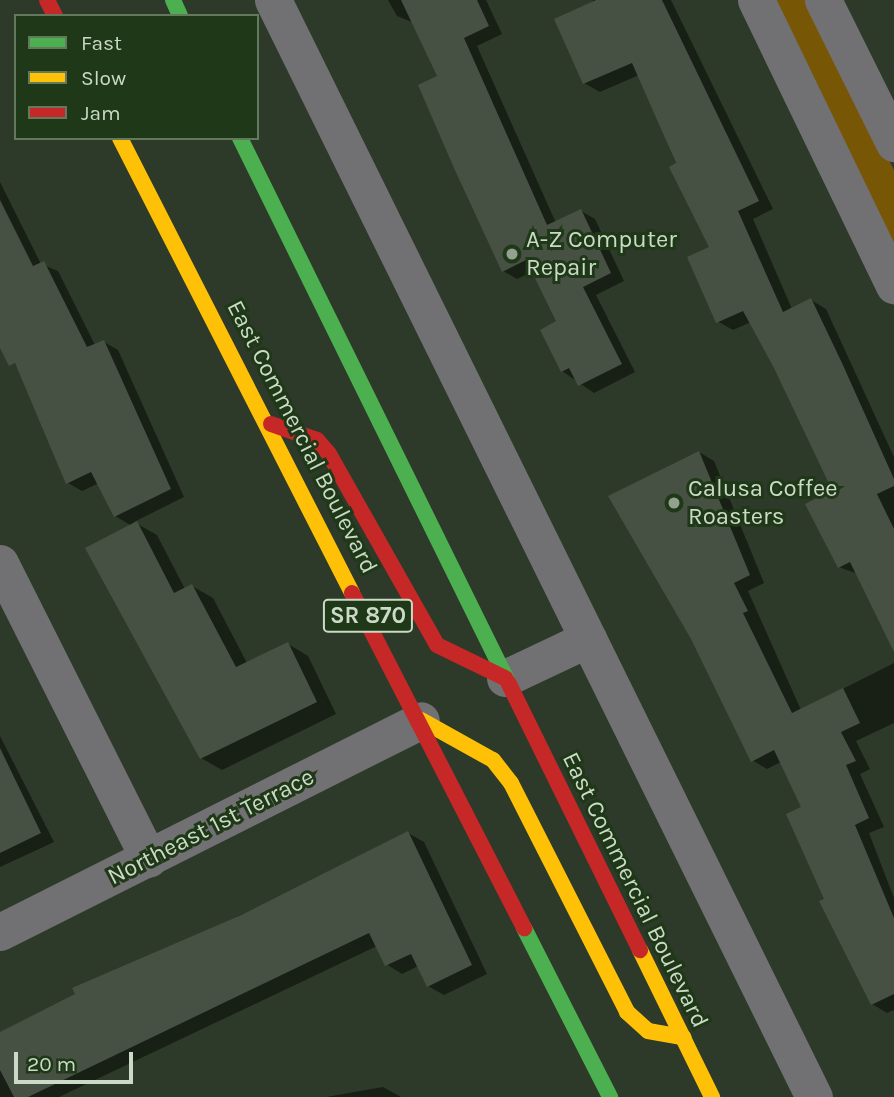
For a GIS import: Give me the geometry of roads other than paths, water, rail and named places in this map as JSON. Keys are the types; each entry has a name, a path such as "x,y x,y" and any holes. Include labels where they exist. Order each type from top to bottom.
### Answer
{"main road":[{"name":"East Commercial Boulevard","path":"121,140 271,424 610,1097"},
{"name":"East Commercial Boulevard","path":"241,140 712,1097"},
{"path":"271,424 317,440 329,454 437,645 505,678"},
{"path":"421,720 493,760 511,783 627,1012 648,1031 682,1037"}],"street":[{"path":"273,0 814,1097"},
{"path":"756,0 894,285"},
{"path":"823,0 894,143"},
{"path":"0,563 149,859"},
{"path":"505,678 588,639"},
{"name":"Northeast 1st Terrace","path":"0,932 421,720"}],"place":[{"name":"A-Z Computer Repair","path":"512,254"},
{"name":"Calusa Coffee Roasters","path":"674,503"}]}
